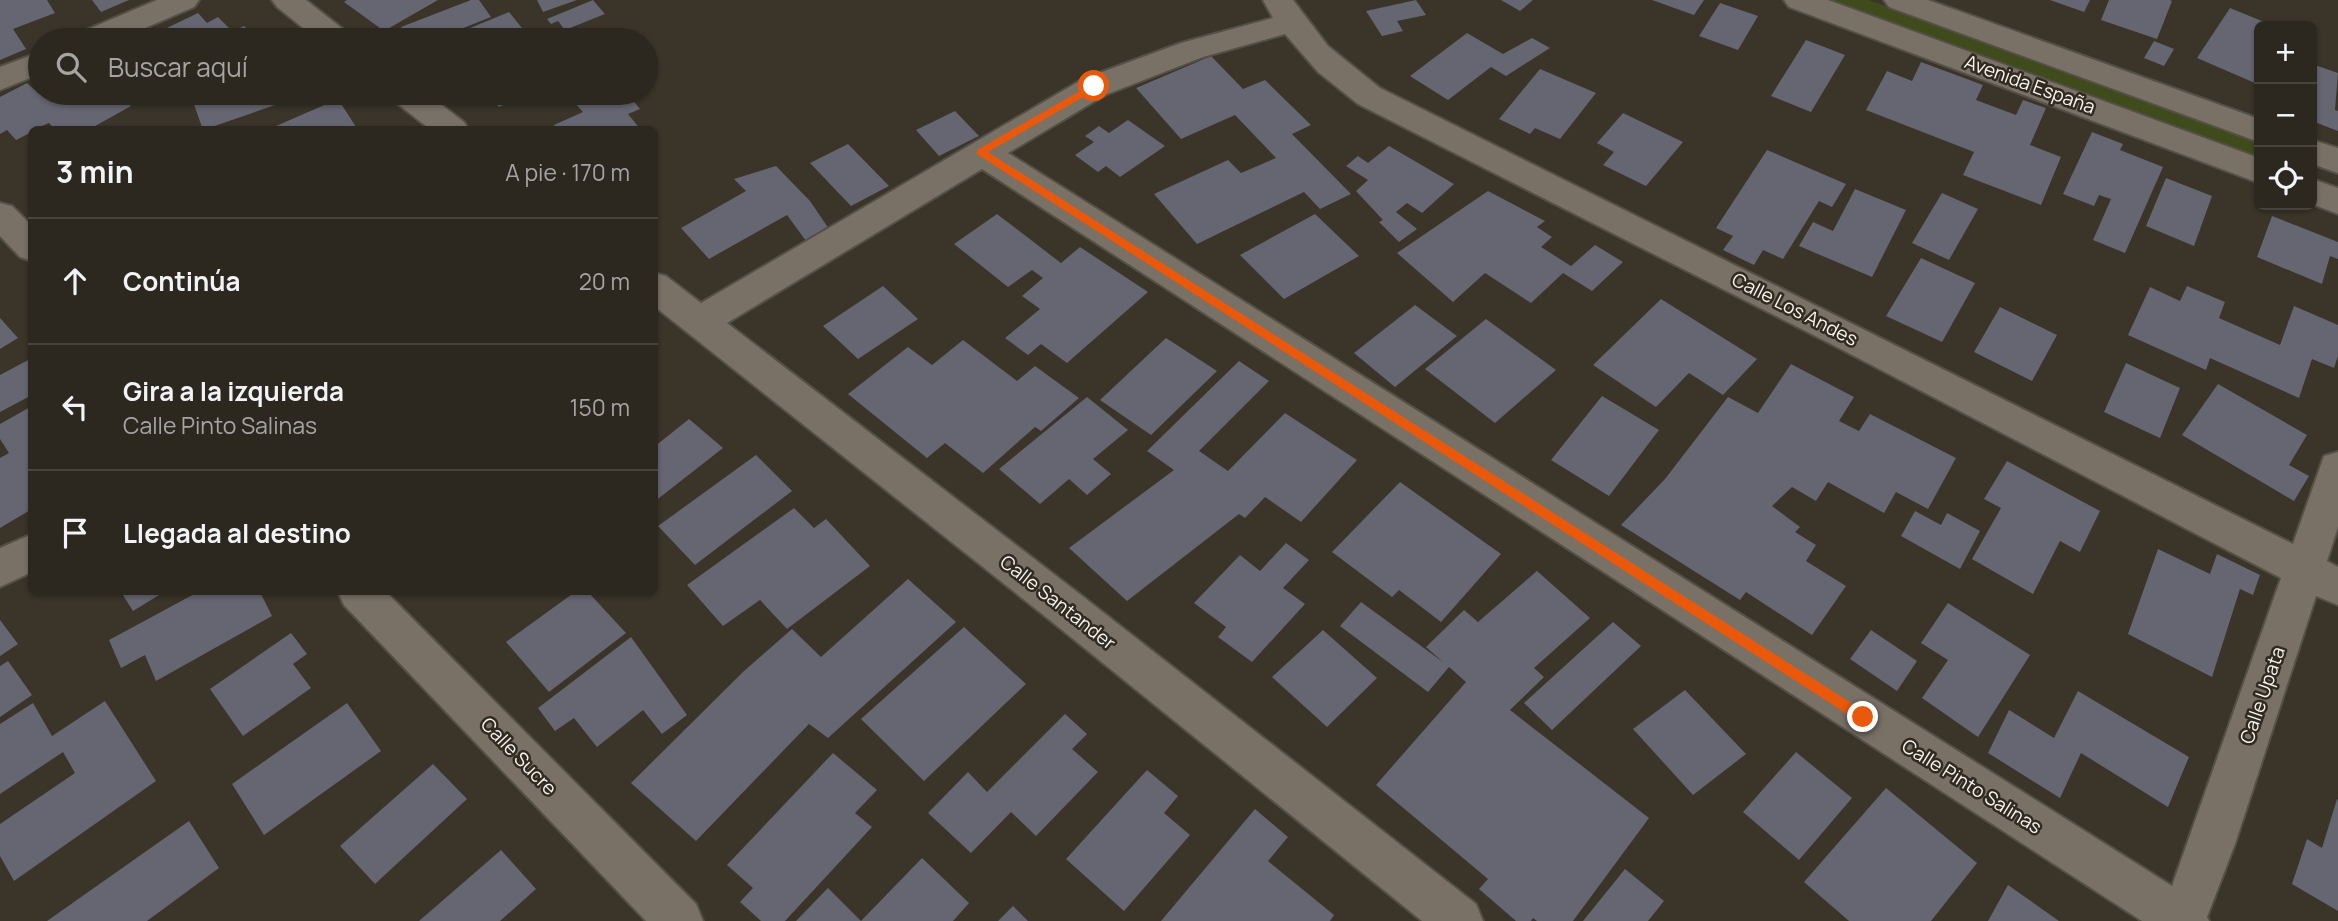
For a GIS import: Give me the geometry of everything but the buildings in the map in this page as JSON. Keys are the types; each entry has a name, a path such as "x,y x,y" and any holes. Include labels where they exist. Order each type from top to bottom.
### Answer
{"street":[{"path":"118,28 184,0"},
{"path":"288,0 322,28"},
{"name":"Avenida España","path":"1799,0 2254,169"},
{"name":"Avenida España","path":"1899,0 2254,129"},
{"path":"699,322 1094,86 1192,50 1284,11"},
{"name":"Calle Los Andes","path":"1284,11 1312,50 1341,77 1369,96 2321,578"},
{"path":"0,79 28,67"},
{"path":"421,105 448,126"},
{"name":"Calle Pinto Salinas","path":"981,152 2183,920"},
{"path":"2317,153 2338,161"},
{"path":"2317,193 2338,202"},
{"path":"0,215 28,244"},
{"name":"Calle Santander","path":"658,289 1066,608 1459,921"},
{"name":"Calle Upata","path":"2183,920 2321,578 2338,468"},
{"path":"0,569 28,553"},
{"name":"Calle Sucre","path":"362,595 679,921"}],"green space":[{"path":"1829,0 1869,0 2254,141 2254,157"}],"route":[{"path":"1094,86 981,152 1863,717"}]}
